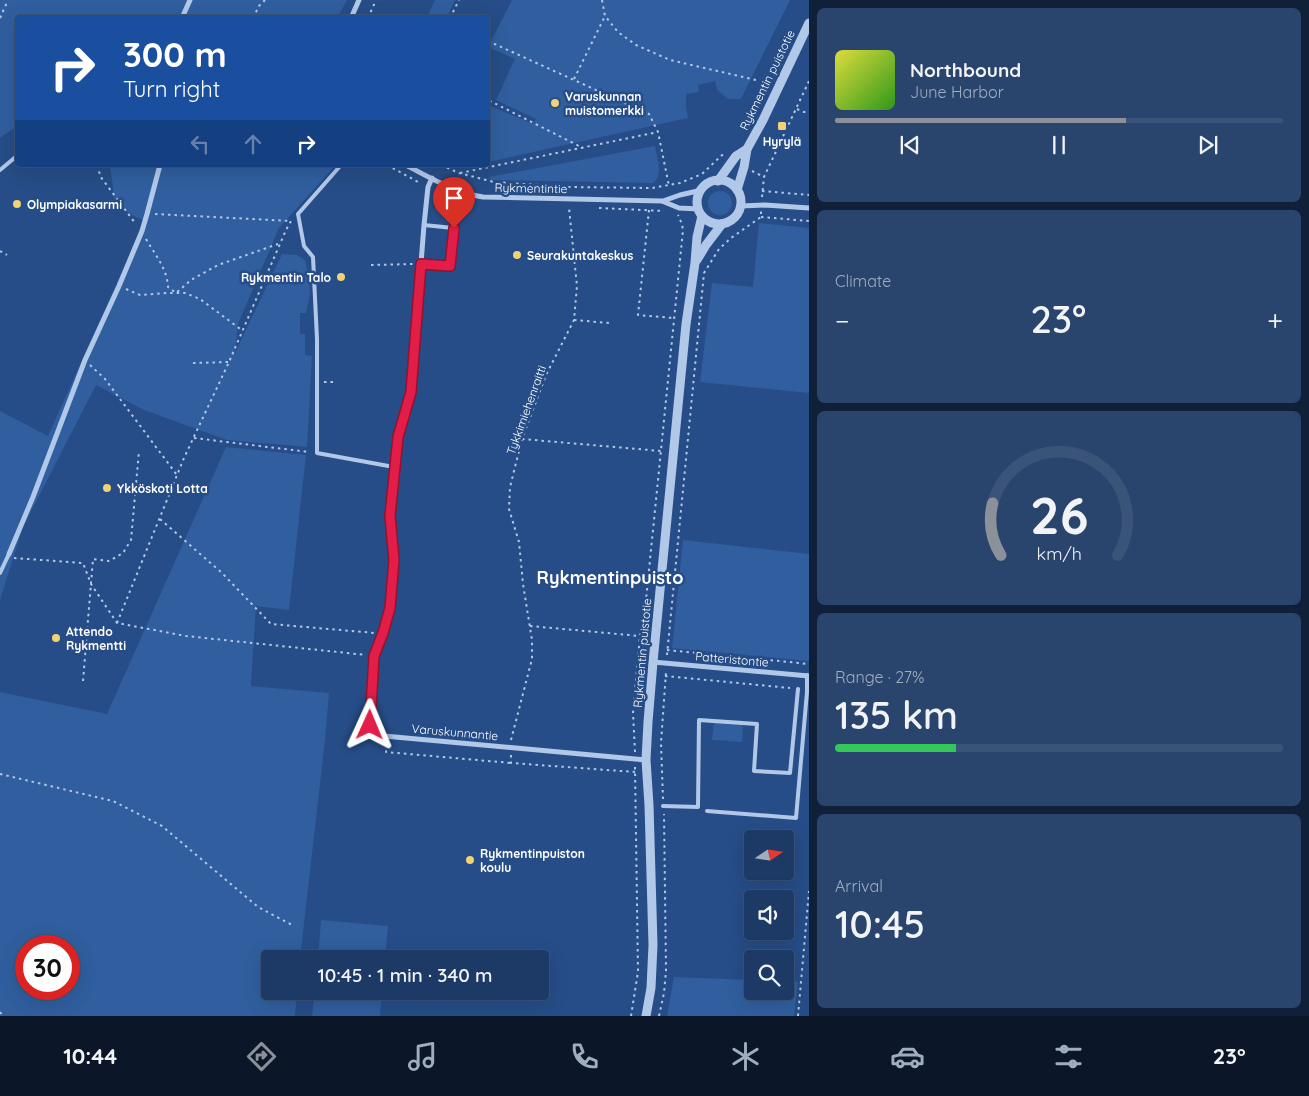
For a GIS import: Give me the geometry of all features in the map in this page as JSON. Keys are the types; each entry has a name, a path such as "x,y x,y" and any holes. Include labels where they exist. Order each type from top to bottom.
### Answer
{"street":[{"path":"183,15 190,0"},
{"path":"352,15 359,0"},
{"name":"Rykmentin puistotie","path":"737,190 747,149 763,120 809,23"},
{"name":"Rykmentin puistotie","path":"718,181 736,156 747,149"},
{"path":"8,556 85,360 142,231 160,167"},
{"name":"Rykmentintie","path":"410,167 471,195 483,197 662,201 702,190"},
{"path":"388,736 380,735 370,725 374,656 390,608 394,560 390,516 394,467 398,437 411,392 424,224 428,187 432,178"},
{"path":"718,181 729,183 737,190 741,200 739,212 729,222 722,224 708,221 701,213 698,199 706,185 718,181"},
{"name":"Rykmentintie","path":"662,201 679,208 701,213"},
{"path":"741,206 761,205 809,208"},
{"name":"Rykmentin puistotie","path":"646,1016 651,988 654,945 646,760 653,662 686,324 701,213"},
{"name":"Rykmentin puistotie","path":"695,263 722,224"},
{"name":"Patteristontie","path":"653,662 808,676"},
{"name":"Varuskunnantie","path":"388,736 646,760"}],"lane":[{"path":"0,170 15,158"},
{"path":"339,167 298,214 304,246 313,257 317,339 317,453 394,467"},
{"path":"421,264 450,266 454,228 424,224"},
{"path":"0,573 8,556"},
{"path":"707,810 796,818 808,676"},
{"path":"663,806 698,807 699,720 757,724 754,770 790,773 798,689"}],"path":[{"path":"0,18 8,0"},
{"path":"254,15 264,0"},
{"path":"369,15 376,0"},
{"path":"452,15 459,0"},
{"path":"602,0 605,16 618,32 636,45 670,60 756,80"},
{"path":"574,79 605,16"},
{"path":"490,42 649,114 658,132 669,186"},
{"path":"761,218 764,177 809,81"},
{"path":"490,96 490,102 583,148"},
{"path":"797,108 804,112 809,112"},
{"path":"490,167 658,132"},
{"path":"446,167 459,173 494,182 652,188 680,183 702,174 722,155"},
{"path":"98,167 100,176 142,231 164,269 168,287 176,293"},
{"path":"459,173 489,167"},
{"path":"762,191 809,195"},
{"name":"Tykkimiehenraitti","path":"511,763 511,738 532,659 530,626 519,542 510,509 510,487 522,439 546,375 574,320 577,286 569,208"},
{"path":"649,210 638,315 674,318"},
{"path":"116,623 194,438 291,221 148,214"},
{"path":"631,1016 638,972 633,713 683,230 678,216"},
{"path":"659,1016 666,971 661,743 666,663 704,273 719,249 739,232 761,218 809,221"},
{"path":"176,293 191,280 218,265 280,244"},
{"path":"0,251 7,255"},
{"path":"371,265 421,264"},
{"path":"119,286 140,295 185,293 200,299 243,331"},
{"path":"574,320 608,323"},
{"path":"85,360 105,379 178,476"},
{"path":"194,363 229,362"},
{"path":"194,438 317,453"},
{"path":"522,439 661,451"},
{"path":"83,681 94,560 108,561 123,553 131,540 139,451"},
{"path":"160,519 222,572 271,624 383,633"},
{"path":"8,556 84,563 91,584 116,623 186,636 374,656"},
{"path":"530,626 640,636"},
{"path":"668,650 809,664"},
{"path":"666,676 798,689"},
{"path":"388,736 386,752 635,772"},
{"path":"0,774 113,801 162,826 258,907 294,926"},
{"path":"798,1016 809,891"},
{"path":"0,1012 3,1016"}],"shaded area":[{"path":"0,0 347,0 339,15 15,15 15,127 0,138"},
{"path":"435,0 455,0 448,15 428,15"},
{"path":"512,0 790,0 741,99 728,99 717,90 715,81 698,85 699,92 686,94 688,118 490,162 490,106 533,124 536,119 496,100 515,59 490,48 490,43"},
{"path":"655,146 659,171 653,183 490,180 489,177"},
{"path":"110,167 333,167 279,228 238,324 235,353 282,254 297,255 305,260 310,294 306,313 300,313 300,334 305,334 305,355 312,356 307,447 227,440 144,410 96,385 23,527 0,600 0,411 48,436 137,238 147,222 132,215 115,202"},
{"path":"720,191 729,194 732,203 729,212 720,215 711,212 708,203 711,194"},
{"path":"759,223 809,228 809,393 700,382 712,283 753,287"},
{"path":"226,447 306,455 289,610 256,606 251,686 329,693 301,950 261,950 261,1000 296,1000 295,1016 0,1016 0,692 107,714"},
{"path":"683,540 809,554 809,661 672,648"},
{"path":"714,721 743,723 742,742 712,740"},
{"path":"321,920 388,926 386,950 319,950"},
{"path":"674,977 744,980 744,1000 794,1000 794,982 798,982 794,1016 667,1016"},
{"path":"314,1000 381,1000 380,1016 312,1016"}],"place":[{"name":"Varuskunnan muistomerkki","path":"555,103"},
{"name":"Hyrylä","path":"782,126"},
{"name":"Olympiakasarmi","path":"17,204"},
{"name":"Seurakuntakeskus","path":"517,255"},
{"name":"Rykmentin Talo","path":"341,277"},
{"name":"Ykköskoti Lotta","path":"107,488"},
{"name":"Attendo Rykmentti","path":"56,638"},
{"name":"Rykmentinpuiston koulu","path":"470,860"}],"district":[{"name":"Rykmentinpuisto","path":"610,577"}],"route":[{"path":"370,725 374,656 390,608 394,560 390,516 394,467 398,437 411,392 421,264 450,266 454,228"}]}
